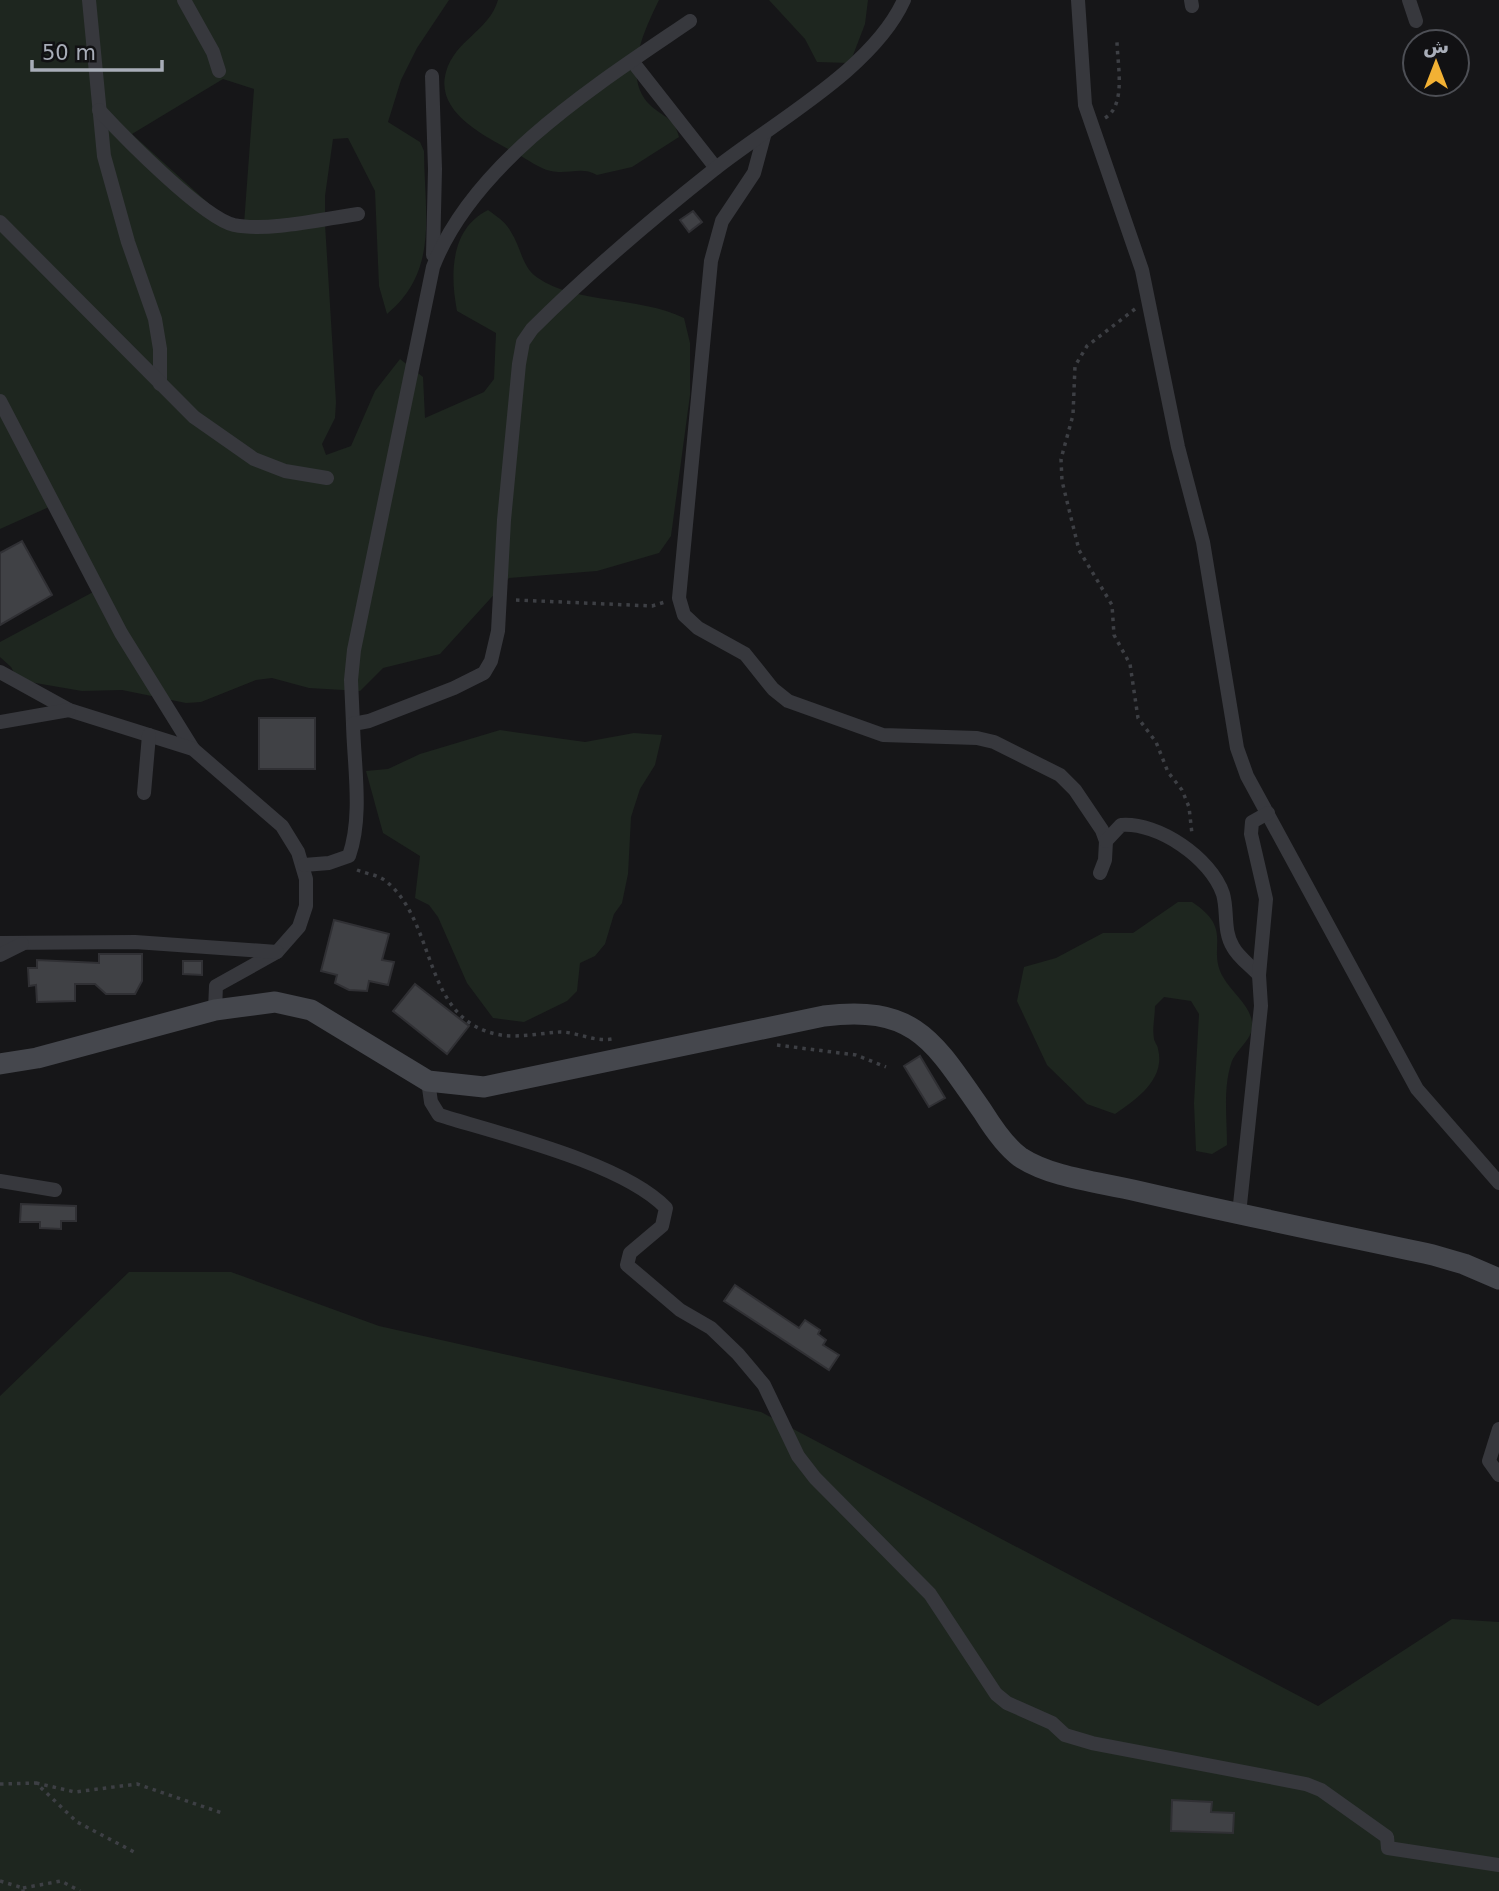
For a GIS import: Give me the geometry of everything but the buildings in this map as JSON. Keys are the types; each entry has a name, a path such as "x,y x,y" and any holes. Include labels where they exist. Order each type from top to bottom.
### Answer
{"street":[{"path":"89,0 99,110 109,178 155,319 160,349 160,384"},
{"path":"184,0 213,52 219,71"},
{"path":"353,724 392,713 484,673 496,648 515,396 523,342 552,309 716,168 764,136 873,47 904,0"},
{"path":"1078,0 1085,104 1129,228 1149,301 1178,447 1213,595 1237,748 1247,776 1417,1089 1499,1183"},
{"path":"1409,0 1416,21"},
{"path":"304,865 329,863 349,856 356,820 351,680 354,650 433,267 442,243 480,190 537,134 632,61 690,21"},
{"path":"632,61 716,168"},
{"path":"432,76 435,169 433,267"},
{"path":"99,110 181,189 226,222 268,225 358,214"},
{"path":"764,136 754,173 722,221 711,261 680,598 684,615 698,628 745,654 773,689 788,701 883,735 953,735 994,742 1060,775 1097,818 1106,841 1105,860 1100,873"},
{"path":"0,222 194,417 254,460 285,471 327,478"},
{"path":"0,401 121,633 193,749 282,826 304,865 306,906 299,927 277,951 216,986 215,1010"},
{"path":"0,672 69,710 193,749"},
{"path":"0,722 69,710"},
{"path":"144,793 149,735"},
{"path":"1239,1214 1261,1006 1259,975 1266,899 1251,834 1252,822 1268,813"},
{"path":"1106,841 1121,825 1132,824 1191,852 1209,871 1223,894 1233,947 1259,975"},
{"path":"0,943 135,942 277,951"},
{"path":"0,955 23,943"},
{"path":"0,1064 37,1058 215,1010 275,1002 311,1010 428,1081 484,1087 747,1031 856,1012 885,1016 910,1026 931,1041 999,1135 1019,1156 1075,1177 1433,1255 1465,1264 1499,1279"},
{"path":"428,1081 431,1102 439,1115 544,1147 614,1174 653,1194 666,1208 662,1226 630,1253 627,1265 680,1310 711,1328 738,1354 764,1385 798,1456 815,1478 930,1594 996,1694 1007,1703 1033,1712 1065,1735 1092,1743 1307,1784 1321,1790 1387,1837 1388,1848 1499,1865"},
{"path":"0,1181 55,1190"},
{"path":"1499,1430 1489,1461 1499,1475"}],"path":[{"path":"1089,121 1103,119 1113,113 1116,107 1117,41"},
{"path":"1149,301 1106,328 1081,353 1075,366 1073,415 1061,467 1079,550 1112,605 1114,635 1130,664 1138,718 1156,742 1168,772 1186,798 1194,841 1191,852"},
{"path":"500,599 652,606 680,598"},
{"path":"349,856 357,870 385,880 402,899 417,927 439,988 463,1017 478,1029 503,1035 568,1032 600,1041 618,1038"},
{"path":"747,1031 781,1047 856,1055 886,1067"},
{"path":"0,1784 36,1783 75,1792 137,1784 222,1814"},
{"path":"36,1783 77,1822 136,1853"},
{"path":"0,1881 23,1889 61,1881 80,1891"}],"shaded area":[{"path":"0,0 449,0 417,48 401,80 388,122 420,142 424,151 426,218 422,259 415,279 404,297 387,314 379,286 375,191 348,138 333,139 325,196 325,224 336,402 335,418 322,444 326,455 351,446 375,391 400,359 423,377 425,418 484,392 494,379 496,333 457,311 454,283 456,254 460,241 475,218 488,210 509,228 528,269 538,278 570,292 647,306 684,318 690,343 690,395 671,536 659,553 597,571 509,578 440,654 383,668 360,691 309,688 272,678 256,680 201,702 186,703 122,690 82,691 18,680 11,667 0,657 0,642 95,591 49,507 0,529","holes":["223,79 254,89 244,224 228,221 132,134"]},
{"path":"498,0 659,0 638,54 637,82 642,95 651,106 672,122 679,137 632,167 597,175 585,171 557,172 542,168 466,123 448,100 444,87 446,72 457,52 494,11"},
{"path":"769,0 868,0 865,24 850,63 817,62 805,39"},
{"path":"500,730 585,742 634,733 662,735 655,765 640,789 631,817 628,874 622,903 614,914 605,944 595,956 580,963 577,991 567,1001 524,1022 493,1018 467,983 438,917 429,905 415,898 420,856 383,833 366,771 388,769 420,754"},
{"path":"1178,902 1192,902 1213,921 1217,957 1223,977 1248,1010 1252,1022 1248,1039 1231,1064 1226,1094 1227,1145 1212,1154 1196,1151 1194,1103 1199,1014 1191,1001 1164,997 1155,1006 1153,1035 1158,1048 1158,1070 1147,1088 1115,1114 1087,1104 1047,1065 1017,1001 1024,967 1056,958 1103,933 1133,933"},
{"path":"129,1272 231,1272 379,1326 761,1412 1318,1706 1452,1619 1499,1622 1499,1891 0,1891 0,1396"}]}
